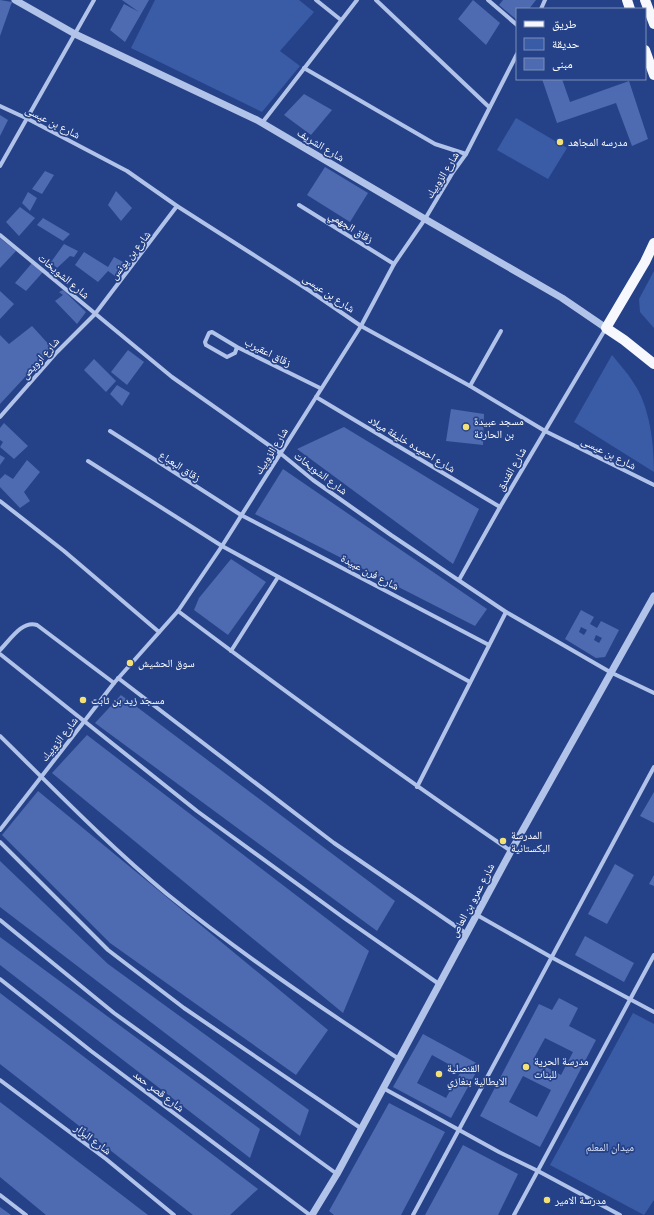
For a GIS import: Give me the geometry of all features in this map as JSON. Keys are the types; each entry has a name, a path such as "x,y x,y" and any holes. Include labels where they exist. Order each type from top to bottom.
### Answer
{"main road":[{"path":"646,0 654,24"},
{"path":"646,53 654,74"},
{"path":"654,243 645,262 606,328 654,364"}],"street":[{"name":"شارع الشريف","path":"15,0 75,34 262,123 425,220 562,298 606,328"},
{"path":"0,166 28,119 94,0"},
{"path":"316,0 341,20"},
{"path":"262,123 357,0"},
{"path":"376,0 489,107"},
{"path":"488,0 516,24"},
{"name":"شارع الزوبيك","path":"0,830 118,678 178,610 222,546 316,397 320,388 361,326 394,264 425,220 453,172 466,154 516,56"},
{"path":"304,68 435,144 466,154"},
{"name":"شارع بن عيسى","path":"0,106 127,171 177,206 310,290 361,326 470,386 545,431 654,485"},
{"name":"زقاق الجهمي","path":"299,204 394,264"},
{"name":"شارع بن يونس","path":"95,314 177,206"},
{"name":"شارع الشويخات","path":"0,235 172,377 280,453 313,480 424,558 506,612 610,672 654,693"},
{"name":"شارع ارويص","path":"0,417 57,352 95,314"},
{"name":"شارع الفندق","path":"459,580 500,507 606,328"},
{"path":"470,386 501,331"},
{"name":"زقاق اعقيرب","path":"237,347 235,353 230,357 222,355 205,344 209,333 215,333 237,347 320,388"},
{"name":"شارع احميده خليفة ميلاد","path":"316,397 500,507"},
{"name":"زقاق البعباع","path":"110,431 241,515"},
{"path":"88,462 222,546 470,682"},
{"path":"0,501 64,551 159,632"},
{"name":"شارع فرن عبيدة","path":"241,515 489,645"},
{"path":"231,651 278,577"},
{"name":"شارع عمرو بن العاص","path":"311,1215 337,1174 511,851 610,672 654,596"},
{"path":"178,610 231,651 417,787 511,851"},
{"path":"417,787 506,612"},
{"path":"0,650 25,625 31,623 37,625 114,683"},
{"path":"0,654 84,722 210,820 344,918 439,984"},
{"path":"118,678 334,843 467,934"},
{"path":"0,736 118,851 168,894 233,944 297,990 399,1059"},
{"path":"413,1215 654,768"},
{"path":"0,842 108,950 190,1013 362,1128"},
{"path":"477,915 629,1000 654,1012"},
{"path":"0,920 114,1013 337,1174"},
{"path":"514,1215 654,955"},
{"name":"شارع قصر حمد","path":"0,979 110,1065 311,1215"},
{"name":"شارع البزّار","path":"0,1080 106,1160 174,1215"},
{"path":"383,1088 459,1131 620,1215"},
{"path":"0,1195 26,1215"}],"green space":[{"path":"155,0 299,0 314,12 280,51 300,66 262,112 131,48"},
{"path":"516,118 567,148 548,179 497,150"},
{"path":"654,271 654,328 640,312 639,299"},
{"path":"612,355 631,378 643,402 652,438 654,472 574,422"},
{"name":"ميدان المعلم","path":"633,1013 654,1024 654,1200 644,1215 550,1165"}],"building":[{"path":"0,0 12,2 0,36"},
{"path":"122,0 149,0 125,42 110,30 124,4 139,12"},
{"path":"473,0 500,23 486,45 458,19"},
{"path":"503,0 536,0 530,8 516,8 516,19 499,5"},
{"path":"542,80 562,80 570,102 629,81 648,139 632,146 616,103 557,123"},
{"path":"304,94 332,110 311,135 284,115"},
{"path":"0,115 8,120 0,136"},
{"path":"325,167 368,193 350,222 307,195"},
{"path":"45,171 54,175 42,194 32,189"},
{"path":"116,191 132,208 121,221 108,205"},
{"path":"28,192 37,198 30,211 22,203"},
{"path":"20,207 35,218 19,236 6,222"},
{"path":"43,218 70,234 63,241 37,225"},
{"path":"0,238 16,251 0,268"},
{"path":"64,244 78,251 74,257 70,256 57,268 51,262"},
{"path":"84,252 108,267 114,257 123,262 115,276 108,271 98,282 75,265"},
{"path":"32,263 43,272 26,291 15,283"},
{"path":"63,290 86,312 77,324 55,301 63,295 59,292"},
{"path":"0,291 14,304 0,319"},
{"path":"32,326 52,348 0,404 0,335 9,344"},
{"path":"128,350 144,362 127,385 111,372"},
{"path":"94,359 116,381 106,392 84,370"},
{"path":"117,385 130,393 122,406 110,394"},
{"name":"مسجد عبيدة بن الحارثة","path":"451,409 484,414 483,445 446,441"},
{"path":"4,423 28,446 14,459 0,447 3,442 0,440 0,428"},
{"path":"344,427 479,509 453,564 297,449"},
{"path":"0,455 5,458 0,465"},
{"path":"27,460 40,472 24,492 30,501 20,508 0,487 0,479 5,474 13,479"},
{"path":"283,469 487,609 475,626 255,514"},
{"path":"231,559 266,582 228,635 194,610 199,598"},
{"path":"581,610 594,617 590,624 597,628 601,621 619,630 605,657 596,658 565,639","holes":["581,627 587,630 584,635 579,632","596,635 602,638 599,643 594,640"]},
{"path":"121,695 395,901 377,931 95,723"},
{"path":"87,735 369,951 343,1013 52,773"},
{"path":"38,791 328,1030 296,1075 110,943 2,835"},
{"path":"654,792 654,823 640,816"},
{"path":"0,861 108,964 309,1110 300,1136 0,907"},
{"path":"615,864 634,875 607,924 588,914"},
{"path":"654,875 654,886 649,884"},
{"path":"585,936 634,963 624,982 575,955"},
{"path":"0,937 260,1129 250,1158 0,965"},
{"path":"0,993 258,1189 230,1215 193,1215 0,1064"},
{"name":"مدرسة الحرية للبنات","path":"559,998 578,1008 569,1026 596,1040 540,1147 480,1116 539,1004 552,1010","holes":["545,1038 573,1052 561,1075 533,1060","523,1076 551,1090 537,1117 509,1102"]},
{"path":"423,1034 480,1065 451,1118 393,1087","holes":["432,1055 461,1071 446,1098 417,1083"]},
{"path":"0,1102 148,1215 46,1215 0,1177"},
{"path":"389,1103 445,1132 401,1215 334,1215 329,1211"},
{"path":"463,1145 518,1174 498,1215 425,1215"},
{"path":"0,1207 11,1215 0,1215"}],"place":[{"name":"مدرسه المجاهد","path":"560,142"},
{"name":"مسجد عبيدة بن الحارثة","path":"466,427"},
{"name":"سوق الحشيش","path":"130,663"},
{"name":"مسجد زيد بن ثابت","path":"83,700"},
{"name":"المدرسة البكستانية","path":"503,841"},
{"name":"مدرسة الحرية للبنات","path":"526,1067"},
{"name":"القنصلية الايطالية بنغازي","path":"439,1074"},
{"name":"مدرسة الامير","path":"547,1200"}]}
